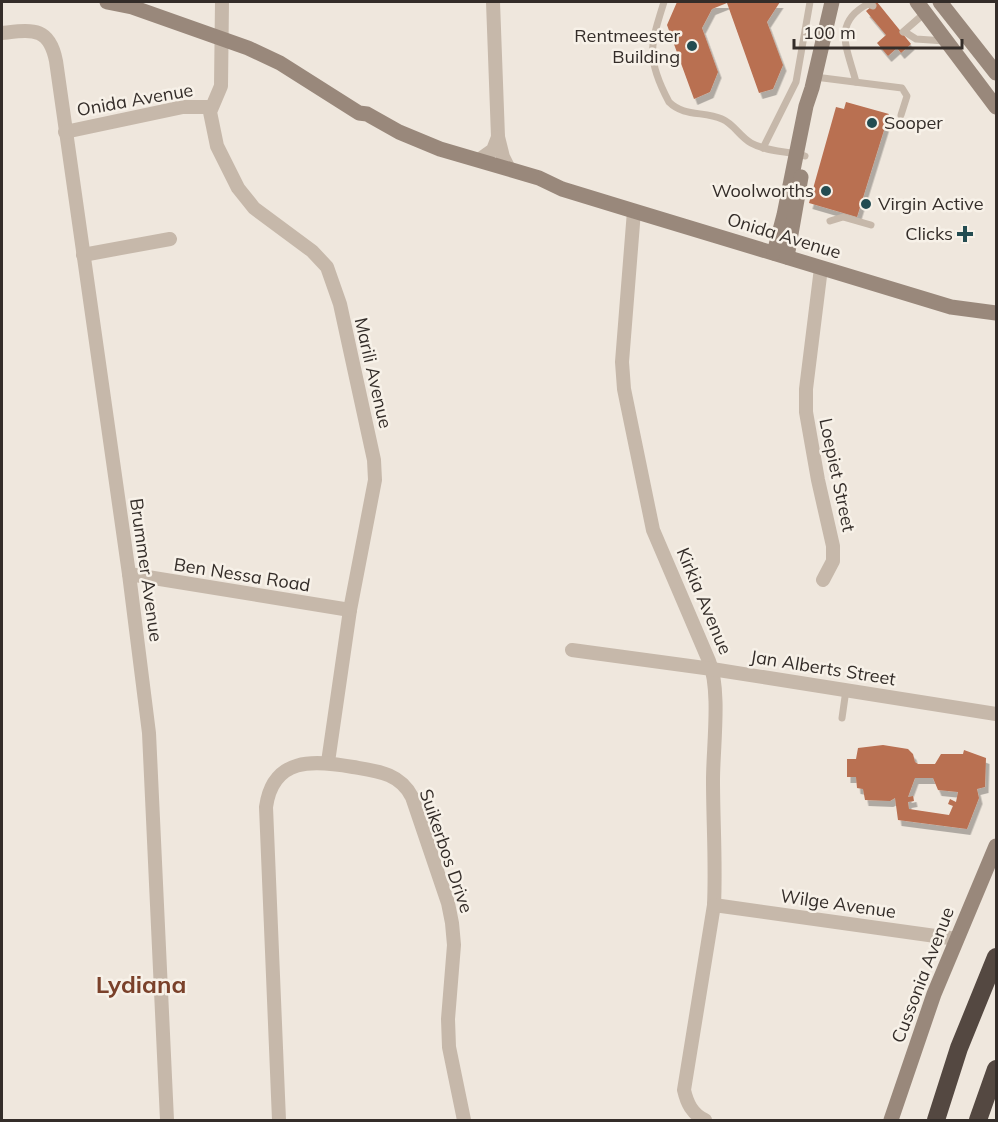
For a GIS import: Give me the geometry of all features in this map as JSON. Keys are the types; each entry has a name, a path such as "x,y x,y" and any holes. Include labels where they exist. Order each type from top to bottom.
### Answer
{"highway":[{"path":"936,1120 959,1048 996,957"},
{"path":"942,1120 959,1071 996,985"},
{"path":"978,1120 996,1070"},
{"path":"983,1120 996,1090"}],"street":[{"name":"Onida Avenue","path":"106,2 132,8 222,38 280,63 359,113 371,127 387,137 414,148 534,186 562,189"},
{"name":"Marili Avenue","path":"222,2 221,87 211,107 217,146 238,188 254,208 320,259 330,274 340,304 375,470 350,610 328,762"},
{"path":"493,2 498,137 509,169"},
{"path":"940,2 996,74"},
{"path":"780,255 800,154 812,117 814,82 833,4"},
{"path":"921,7 996,107"},
{"name":"Brummer Avenue","path":"2,33 28,31 41,33 48,38 54,51 129,574 150,743 167,1120"},
{"name":"Onida Avenue","path":"66,132 183,107 211,107"},
{"name":"Onida Avenue","path":"359,113 367,114 415,140 551,182 562,189 963,310 996,313"},
{"path":"478,160 492,150 498,137"},
{"name":"Kirkia Avenue","path":"634,211 622,362 626,397 653,530 712,669 715,685 713,770 716,877 714,905 684,1084 686,1099 700,1117"},
{"path":"82,255 170,239"},
{"name":"Loepiet Street","path":"822,268 806,389 806,412 833,546 833,561 824,580"},
{"name":"Ben Nessa Road","path":"129,574 350,610"},
{"name":"Jan Alberts Street","path":"572,650 712,669 996,714"},
{"name":"Suikerbos Drive","path":"279,1120 266,807 272,787 286,770 303,763 328,762 387,774 403,784 414,804 448,903 452,923 454,945 448,1047 464,1120"},
{"name":"Cussonia Avenue","path":"891,1120 927,1012 996,846"},
{"name":"Wilge Avenue","path":"714,905 957,939"}],"lane":[{"path":"664,2 654,33 652,58 669,102 674,107 690,113 723,120 733,126 743,138 763,148 800,154"},
{"path":"763,148 796,82 810,2"},
{"path":"856,82 844,39 844,29 847,21 865,5 873,6"},
{"path":"921,7 903,32 916,39 948,41"},
{"path":"814,82 856,82 897,86 904,89 907,96 901,115"},
{"path":"830,221 843,217 871,225"},
{"path":"842,718 846,690"}],"building":[{"name":"Rentmeester Building","path":"677,2 780,2 767,22 783,65 773,89 759,93 727,3 712,9 702,28 718,72 710,92 694,99 667,25"},
{"path":"877,2 911,44 901,53 897,48 888,56 877,43 886,35 866,11"},
{"path":"846,102 889,114 857,217 809,203 836,107 844,109"},
{"path":"883,745 908,749 918,764 935,764 941,754 963,754 964,750 986,758 985,787 977,789 979,798 967,829 898,820 895,798 890,801 865,800 863,789 857,788 856,777 847,777 847,759 856,759 858,748","holes":["915,778 933,778 938,790 958,792 956,802 950,799 948,804 953,806 949,815 909,809 908,802 914,801 913,796 908,797"]}],"place":[{"name":"Rentmeester Building","path":"692,46"},
{"name":"Sooper","path":"872,123"},
{"name":"Woolworths","path":"826,191"},
{"name":"Virgin Active","path":"866,204"},
{"name":"Clicks","path":"965,234"}],"district":[{"name":"Lydiana","path":"141,985"}]}
